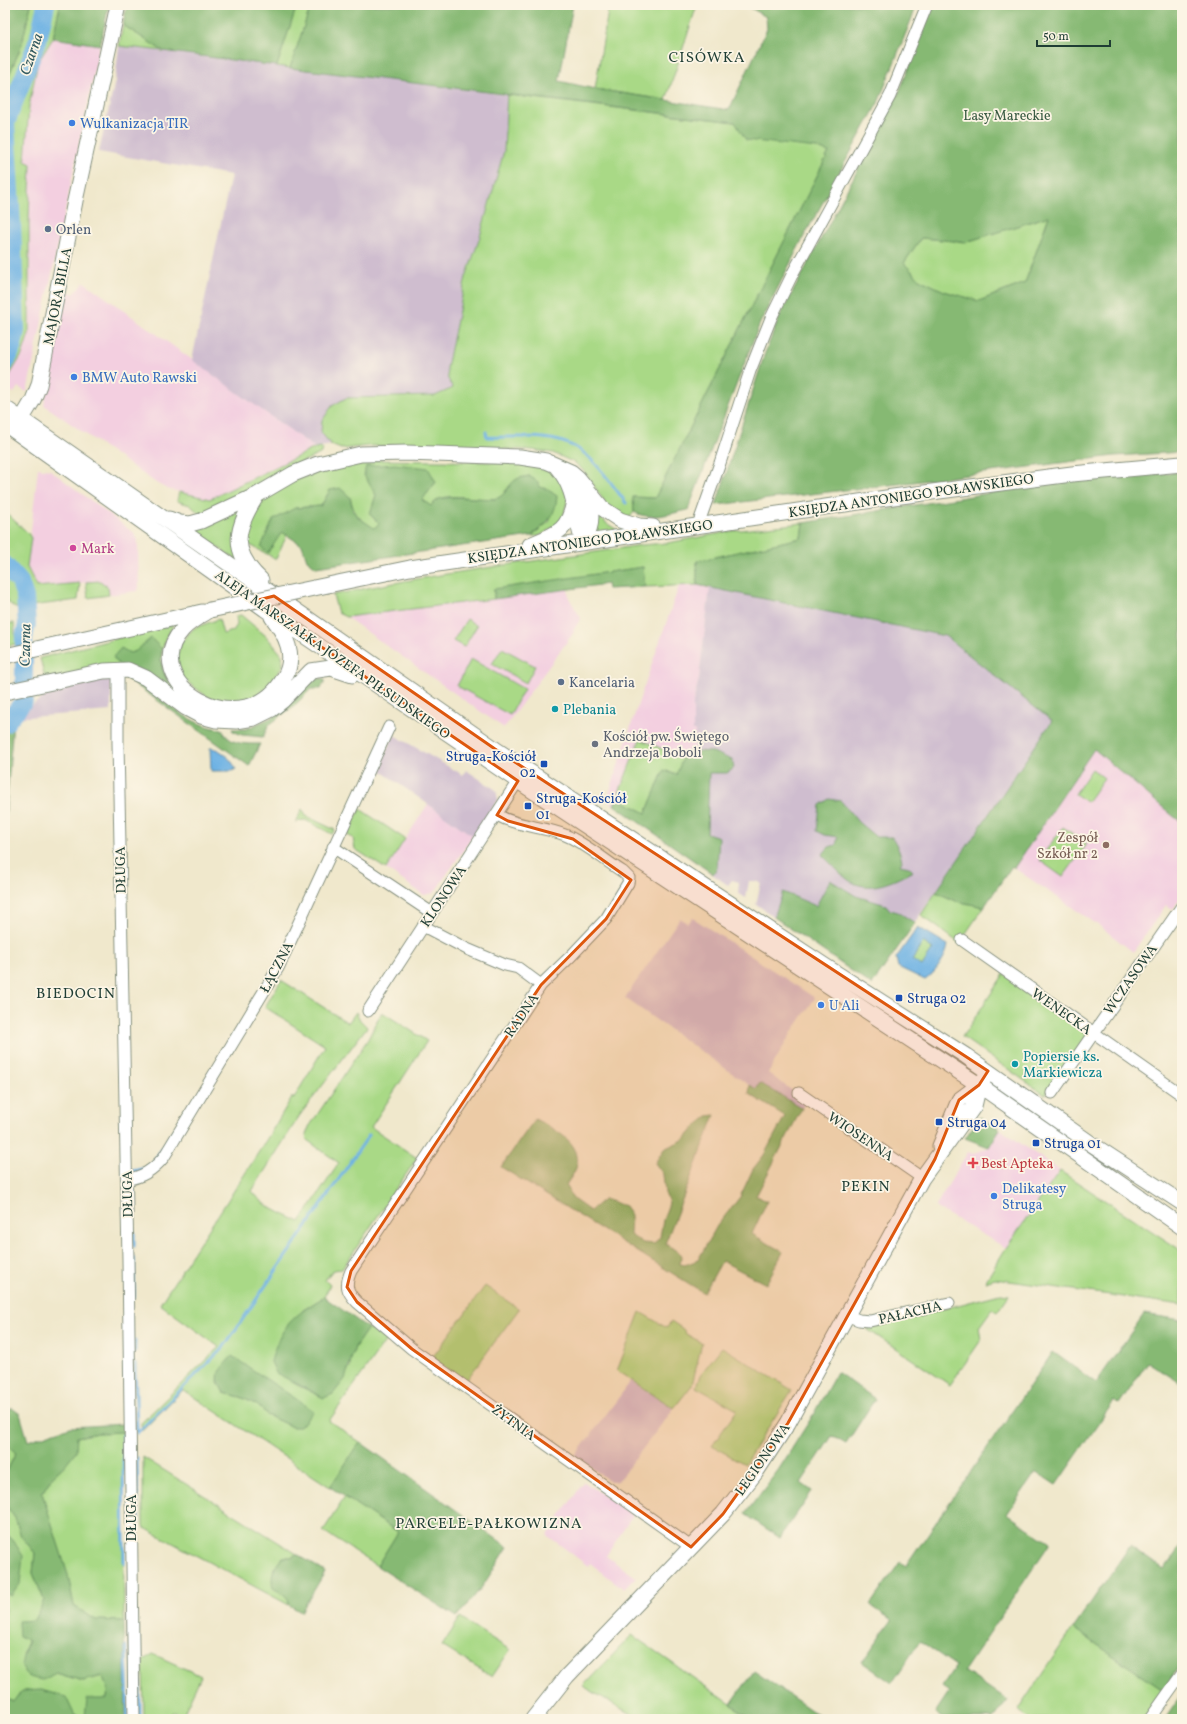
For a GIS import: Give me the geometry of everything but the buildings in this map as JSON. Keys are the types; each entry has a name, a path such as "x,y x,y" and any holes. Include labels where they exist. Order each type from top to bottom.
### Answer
{"main road":[{"name":"MAJORA BILLA","path":"21,420 33,400 39,385 75,201 118,5"},
{"name":"ALEJA MARSZAŁKA JÓZEFA PIŁSUDSKIEGO","path":"5,408 501,753 738,910 988,1071 1090,1143 1162,1188 1182,1203"},
{"name":"ALEJA MARSZAŁKA JÓZEFA PIŁSUDSKIEGO","path":"5,424 265,609 518,782 979,1086 1182,1227"},
{"path":"160,516 180,523 196,523 257,495 280,481 307,468 331,460 361,454 406,453 533,458 554,464 571,472 585,486 602,508 620,520 638,526 673,529"},
{"path":"554,464 565,477 574,501 579,530 583,542"},
{"name":"KSIĘDZA ANTONIEGO POŁAWSKIEGO","path":"5,656 210,610 410,568 698,525 1072,474 1182,464"},
{"path":"583,542 589,533 591,522 585,486"},
{"path":"257,495 241,523 239,532 240,547 251,570 290,607"},
{"path":"510,553 558,533 568,521 574,501"},
{"path":"210,610 189,624 181,632 172,649 172,666 178,682 192,696 210,705 230,709 250,706 268,696 280,684 288,670 291,657 288,644 280,626 265,609"},
{"path":"5,692 43,683 118,670 135,672 190,710 206,718 222,721 241,721 267,712 282,701 311,671 325,668 343,670 377,685"},
{"name":"LEGIONOWA","path":"533,1719 567,1676 723,1514 756,1472 788,1423 848,1316 922,1178 935,1158 959,1100 979,1086 988,1071"}],"street":[{"path":"698,525 750,371 771,318 794,271 890,96 927,5"},
{"name":"DŁUGA","path":"118,670 118,743 127,1179 134,1719"},
{"name":"ŁĄCZNA","path":"127,1179 141,1176 154,1168 175,1141 278,968 389,727"},
{"name":"KLONOWA","path":"368,1011 518,782"},
{"name":"RADNA","path":"347,1287 347,1281 351,1271 541,985 606,919 628,884 629,878 623,872 569,837 508,821 497,815"},
{"path":"333,847 432,913"},
{"name":"WCZASOWA","path":"1052,1093 1182,906"},
{"path":"423,926 467,950 518,968 530,975 541,985"},
{"name":"WENECKA","path":"962,940 1182,1095"},
{"name":"WIOSENNA","path":"799,1094 922,1178"},
{"name":"ŻYTNIA","path":"347,1287 357,1302 412,1349 691,1547"},
{"name":"PAŁACHA","path":"848,1316 859,1320 870,1321 949,1303"},
{"path":"1150,1719 1182,1674"}],"highlighted area":[{"path":"274,596 495,749 988,1071 979,1085 959,1100 935,1159 788,1423 723,1514 691,1547 412,1349 357,1302 347,1287 351,1271 541,985 606,919 631,880 573,839 508,821 497,815 518,781 254,601"}],"shaded area":[{"path":"53,38 100,45 27,392 18,387 14,393 5,387 5,383 22,355 29,334 30,321 29,219 31,164 25,161 29,106 38,62"},
{"path":"119,46 507,95 504,151 479,240 466,278 447,368 448,379 454,388 435,396 346,398 321,432 331,445 315,448 192,360 231,175 99,152 115,81"},
{"path":"84,282 315,448 210,499 167,489 156,483 44,405 65,296 70,292 74,294"},
{"path":"38,468 50,470 134,533 137,539 138,547 139,588 137,591 109,595 108,587 100,581 37,587 27,567"},
{"path":"697,585 710,587 699,679 693,703 695,735 688,857 607,800 640,698 679,586"},
{"path":"710,587 945,635 1052,721 872,985 756,904 761,883 749,881 746,898 738,893 739,882 732,880 728,885 688,857 695,735 695,731 693,731 693,703 699,679"},
{"path":"568,589 569,598 581,618 573,631 574,632 504,728 346,617"},
{"path":"111,677 111,711 14,718 59,686"},
{"path":"394,735 463,775 466,770 496,790 498,800 473,836 378,769"},
{"name":"Zespół Szkół nr 2","path":"1094,749 1182,822 1182,895 1173,909 1166,905 1133,952 1101,927 1014,868"},
{"path":"428,804 473,836 434,893 424,895 386,869"},
{"path":"680,918 687,923 693,918 815,998 792,1032 768,1073 806,1101 802,1108 760,1083 756,1089 746,1083 625,998"},
{"path":"1000,1129 1060,1171 1006,1248 935,1207 968,1152 973,1154 989,1147"},
{"path":"631,1381 674,1408 618,1481 611,1482 575,1456"},
{"path":"584,1482 633,1515 606,1556 636,1577 624,1589 590,1563 588,1566 547,1535"}],"green space":[{"path":"5,5 31,5 21,47 5,84"},
{"path":"31,5 60,5 53,38 38,62 29,106 25,161 31,164 29,219 29,334 22,355 5,383 5,84 21,47"},
{"path":"60,5 109,5 100,45 53,38"},
{"path":"127,5 297,5 277,66 163,51 123,25"},
{"path":"297,5 311,5 290,68 277,66"},
{"path":"311,5 573,5 559,81 595,89 729,110 767,29 766,17 746,5 917,5 878,103 802,240 760,323 688,510 661,516 640,515 634,512 633,497 655,498 829,152 817,148 746,140 735,122 290,68"},
{"path":"609,5 697,5 666,100 595,89"},
{"name":"Lasy Mareckie","path":"933,5 1182,5 1182,452 1114,456 898,484 716,505 765,353 780,316 900,90","holes":["1049,216 1025,283 979,301 944,291 919,279 904,263 921,238 966,242"]},
{"path":"123,25 163,51 119,46"},
{"path":"507,95 735,122 829,152 655,498 633,497 634,512 629,518 609,508 583,470 575,463 553,453 532,450 405,445 369,446 341,449 331,445 321,432 322,421 332,406 346,398 435,396 453,388 448,379 447,368 466,277 479,240 504,151"},
{"path":"1049,216 1025,283 979,301 944,291 919,279 904,263 921,238 966,242"},
{"path":"321,447 323,450 320,454 275,474 201,515 190,505 177,501 179,492 210,499 315,448"},
{"path":"376,460 495,462 540,467 551,471 559,478 568,497 562,522 539,536 531,536 550,521 547,489 540,487 537,481 529,476 513,483 501,497 486,499 451,497 437,500 431,506 422,500 436,482 364,475 376,495 370,514 379,524 374,529 364,522 355,512 350,497 330,490 321,506 295,508 282,532 287,535 276,559 252,546 245,544 251,514 261,502 274,491 290,483 326,470"},
{"path":"395,464 428,468 436,482 422,500 431,506 438,499 454,497 495,499 502,495 515,480 529,476 537,481 540,487 547,489 557,496 556,504 552,515 546,523 531,536 316,567 307,560 302,545 282,532 268,553 261,547 273,520 295,508 321,506 330,490 340,488 350,497 353,511 359,518 374,528 379,524 370,514 376,495 364,475 366,466"},
{"path":"1182,472 1182,822 1094,749 1014,868 1012,866 984,907 956,901 936,892 1052,721 945,636 697,585 697,561 801,538 803,523 1077,479"},
{"path":"239,510 240,562 193,531"},
{"path":"5,512 28,533 31,538 27,567 37,587 80,583 78,600 15,608 7,601 5,590"},
{"path":"595,512 606,523 617,530 595,534"},
{"path":"803,523 801,538 697,561 697,585 645,587 643,567 494,590 494,599 346,617 338,613 333,595 410,580 487,568 642,545 667,543 733,531"},
{"path":"643,567 645,587 608,589 607,584 494,599 494,589"},
{"path":"100,581 108,587 109,595 88,598 86,582"},
{"path":"241,615 266,636 282,655 283,666 267,689 244,701 212,700 183,679 177,659 181,642 194,628 219,619 223,634 233,631 237,625 236,616"},
{"path":"467,619 477,626 464,647 453,641"},
{"path":"14,623 16,644 5,646 5,624"},
{"path":"174,624 163,647 162,654 163,668 171,685 169,690 152,677 45,678 40,658"},
{"path":"151,638 162,649 162,668 168,683 165,687 118,664 113,657 121,648 130,653 136,651"},
{"path":"502,648 535,666 526,683 492,664"},
{"path":"471,659 524,689 510,715 457,686"},
{"path":"126,678 140,684 177,711 194,721 212,728 222,729 233,741 260,744 249,766"},
{"path":"320,678 325,680 321,689 311,689 295,705 269,725 263,737 242,735 233,731 232,729 246,729 279,714 312,680"},
{"path":"5,722 13,722 5,824"},
{"path":"640,739 683,758 677,775 664,770 646,813 617,798"},
{"path":"693,751 713,752 732,760 734,768 727,773 709,773 707,833 719,837 717,868 713,874 614,805 617,798 646,813 664,770 676,775 685,753"},
{"path":"1092,769 1104,778 1087,802 1075,794"},
{"path":"829,799 841,801 858,822 876,837 892,837 902,861 900,865 909,867 913,871 898,879 881,885 864,886 855,884 847,879 822,855 829,847 836,845 838,837 825,835 817,831 820,805"},
{"path":"302,809 306,816 335,830 332,834 305,820 296,822"},
{"path":"360,809 405,839 386,869 355,849 353,838 347,835"},
{"path":"1063,827 1087,844 1063,877 1039,860"},
{"path":"830,880 856,896 886,905 890,910 898,912 915,923 872,985 774,917 783,892 816,906"},
{"path":"936,892 956,901 984,907 959,943 921,915"},
{"path":"923,942 933,949 922,966 912,961"},
{"path":"1004,974 1088,1035 1045,1095 962,1037"},
{"path":"281,980 348,1023 356,1012 360,1020 367,1027 300,1115 252,1191 268,1206 300,1222 339,1163 307,1140 306,1135 309,1127 368,1039 382,1012 427,1041 371,1127 417,1158 342,1269 333,1270 325,1280 330,1285 324,1297 303,1310 295,1384 324,1398 350,1368 351,1357 355,1347 368,1328 386,1340 329,1421 360,1442 330,1487 183,1390 142,1431 141,1423 219,1347 160,1304 244,1176 292,1097 294,1098 325,1046 265,1007","holes":["219,1371 292,1427 267,1415 257,1405 241,1397 224,1393 218,1382"]},
{"path":"760,1083 802,1108 756,1196 767,1201 752,1234 783,1252 766,1284 722,1261 704,1293 501,1167 535,1119 558,1132 576,1151 576,1168 566,1185 573,1199 590,1211 604,1199 625,1206 631,1215 630,1235 643,1243 654,1244 660,1237 663,1220 669,1203 665,1193 663,1174 655,1163 664,1149 685,1139 697,1125 708,1116 715,1115 665,1244 678,1251 681,1256 680,1264 685,1265 698,1260 717,1226 740,1197 753,1169 764,1155 785,1116 749,1094 750,1085 756,1089"},
{"path":"980,1117 1000,1129 989,1147 965,1138"},
{"path":"1060,1171 1182,1251 1182,1305 995,1279 985,1282 1006,1248"},
{"path":"485,1286 519,1309 465,1382 432,1358"},
{"path":"1000,1294 1009,1295 997,1312 992,1309 979,1327 981,1340 950,1385 867,1329"},
{"path":"324,1297 368,1328 355,1347 345,1379 333,1394 324,1398 276,1373 271,1362 279,1339 289,1323 304,1310"},
{"path":"640,1312 667,1328 671,1321 683,1329 686,1334 702,1343 692,1385 674,1408 617,1371"},
{"path":"1144,1314 1182,1320 1182,1384 1148,1362 1119,1404 1114,1401 1056,1485 1036,1472 1007,1514 1050,1543 964,1671 1007,1700 994,1719 943,1719 935,1713 949,1692 942,1687 956,1666 920,1641 892,1683 862,1662 892,1620 870,1605 900,1562 906,1566 1053,1352 1096,1383"},
{"path":"722,1347 792,1390 745,1464 712,1446 737,1410 696,1387 700,1375"},
{"path":"232,1356 314,1411 300,1427 292,1427 267,1415 257,1405 241,1397 224,1393 218,1377 221,1369"},
{"path":"837,1372 875,1399 846,1444 832,1436 801,1483 812,1491 780,1538 745,1514 779,1469 810,1420"},
{"path":"12,1408 20,1414 28,1441 70,1427 123,1424 123,1432 98,1433 77,1437 76,1451 64,1466 52,1477 42,1493 68,1575 74,1606 96,1620 124,1621 126,1719 5,1719 5,1697 13,1702 21,1691 41,1690 66,1697 75,1716 85,1717 87,1699 107,1699 108,1688 102,1676 83,1681 56,1673 43,1680 30,1677 23,1670 23,1655 29,1641 19,1636 18,1621 35,1620 44,1600 33,1573 35,1553 21,1536 15,1518 5,1504 5,1480 7,1471 16,1453 5,1443 5,1414"},
{"path":"123,1432 124,1621 96,1620 74,1606 68,1576 42,1493 52,1477 69,1459 77,1437 98,1433"},
{"path":"360,1442 508,1547 482,1587 457,1617 377,1566 398,1532 330,1487"},
{"path":"5,1443 16,1452 7,1471 5,1480"},
{"path":"143,1457 297,1554 291,1557 283,1557 273,1569 289,1599 289,1605 143,1527"},
{"path":"345,1497 398,1532 377,1566 323,1531"},
{"path":"5,1504 15,1518 21,1536 35,1553 33,1573 44,1600 23,1653 56,1673 83,1681 103,1676 108,1688 107,1699 86,1717 75,1716 13,1702 5,1697 5,1593 11,1596 13,1540 5,1533"},
{"path":"5,1533 13,1540 23,1556 20,1584 11,1596 5,1593"},
{"path":"1182,1544 1182,1662 1163,1690 1073,1628 1130,1546 1164,1570"},
{"path":"297,1554 325,1572 301,1612 289,1605 288,1599 282,1593 273,1588 272,1583 272,1575 283,1557 291,1557"},
{"path":"460,1618 510,1650 492,1677 442,1646"},
{"path":"1073,1628 1163,1690 1143,1719 1030,1719 1018,1710"},
{"path":"632,1635 752,1719 639,1719 583,1686"},
{"path":"153,1654 201,1676 183,1715 174,1712 169,1716 169,1719 144,1719 143,1660"},
{"path":"754,1671 824,1719 752,1719 731,1704"},
{"path":"1182,1694 1182,1719 1165,1719"}],"water":[{"path":"28,695 25,705 16,718 5,729 5,720 17,707 22,696"},
{"path":"210,748 218,750 226,755 236,769 232,771 211,771"},
{"path":"918,927 948,945 940,964 933,974 925,980 898,967 896,958","holes":["923,942 933,949 922,966 912,960"]}],"waterway":[{"name":"Czarna","path":"5,363 11,351 16,330 6,123 38,40 46,5"},
{"path":"486,432 487,437 544,438 575,447 582,451 596,464 626,503"},
{"name":"Czarna","path":"5,565 20,582 25,597 27,624 24,638 24,701 5,724"},
{"path":"154,1161 175,1129"},
{"path":"137,1433 223,1348 369,1135"},
{"path":"133,1171 143,1169"},
{"path":"133,1187 133,1201"},
{"path":"134,1232 134,1246"},
{"path":"134,1258 134,1296"},
{"path":"135,1341 135,1352"},
{"path":"135,1363 137,1433"},
{"path":"123,1435 124,1564"},
{"path":"137,1458 138,1523"},
{"path":"126,1646 128,1719"},
{"path":"139,1648 140,1719"}],"place":[{"name":"Wulkanizacja TIR","path":"72,123"},
{"name":"Orlen","path":"48,229"},
{"name":"BMW Auto Rawski","path":"74,377"},
{"name":"Mark","path":"73,548"},
{"name":"Kancelaria","path":"561,682"},
{"name":"Plebania","path":"555,709"},
{"name":"Kościół pw. Świętego Andrzeja Boboli","path":"595,744"},
{"name":"Struga-Kościół 02","path":"544,764"},
{"name":"Struga-Kościół 01","path":"528,806"},
{"name":"Zespół Szkół nr 2","path":"1106,845"},
{"name":"Struga 02","path":"899,998"},
{"name":"U Ali","path":"821,1005"},
{"name":"Popiersie ks. Markiewicza","path":"1015,1064"},
{"name":"Struga 04","path":"939,1122"},
{"name":"Struga 01","path":"1036,1143"},
{"name":"Best Apteka","path":"973,1163"},
{"name":"Delikatesy Struga","path":"994,1196"}],"district":[{"name":"CISÓWKA","path":"707,57"},
{"name":"BIEDOCIN","path":"76,993"},
{"name":"PEKIN","path":"866,1186"},
{"name":"PARCELE-PAŁKOWIZNA","path":"489,1523"}]}
